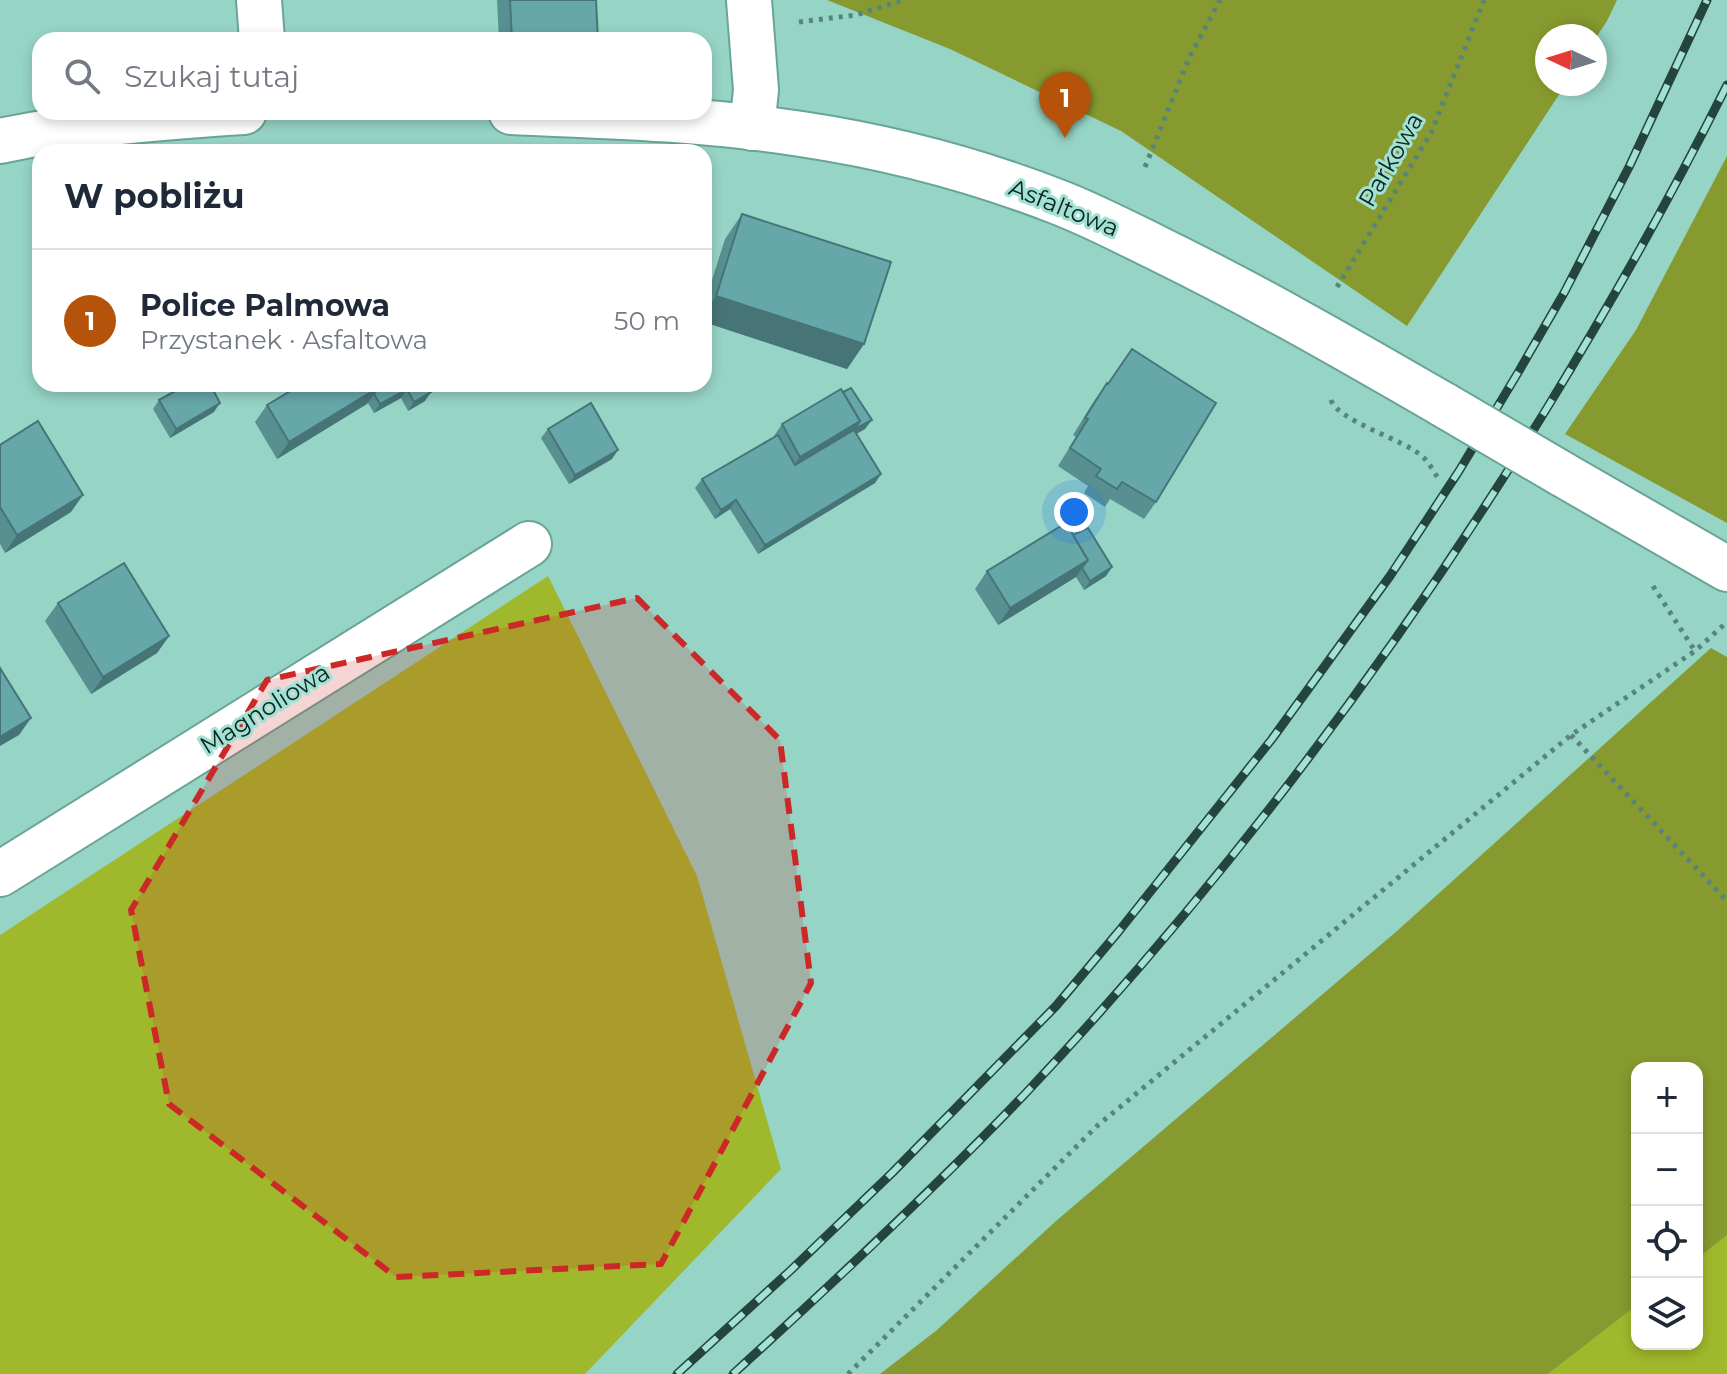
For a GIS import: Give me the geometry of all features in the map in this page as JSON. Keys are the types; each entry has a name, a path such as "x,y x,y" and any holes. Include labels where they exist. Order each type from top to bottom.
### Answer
{"street":[{"path":"259,0 261,32"},
{"path":"749,0 756,90 752,128"},
{"path":"0,141 135,120"},
{"name":"Asfaltowa","path":"658,120 799,134 885,150 973,174 1057,202 1187,263 1315,330 1727,569"},
{"name":"Magnoliowa","path":"0,874 529,544"}],"path":[{"path":"789,23 856,15 903,0"},
{"path":"1145,167 1189,58 1220,0"},
{"name":"Parkowa","path":"1315,330 1338,286 1431,133 1484,0"},
{"path":"1329,394 1334,407 1348,417 1423,456 1438,478"},
{"path":"848,1374 1097,1126 1571,735 1695,651 1727,622"},
{"path":"1571,735 1727,901"}],"highlighted area":[{"path":"637,598 780,740 811,983 661,1264 396,1277 169,1104 131,910 267,680"}],"green space":[{"path":"827,0 1617,0 1605,24 1535,24 1535,96 1558,96 1407,326 1121,131 950,49"},
{"path":"1727,156 1727,523 1565,434 1636,330"},
{"path":"548,576 697,876 781,1169 585,1374 0,1374 0,935"},
{"path":"1711,648 1727,657 1727,1235 1703,1254 1703,1062 1631,1062 1631,1310 1548,1374 880,1374 937,1330 1056,1221 1397,931"},
{"path":"1727,1235 1727,1374 1548,1374 1631,1310 1631,1350 1703,1350 1703,1254"}],"building":[{"path":"510,0 596,0 598,32 512,32"},
{"path":"742,214 891,262 864,344 716,296"},
{"path":"1132,349 1216,403 1156,502 1122,482 1117,489 1096,476 1101,469 1070,448 1088,419 1085,418"},
{"path":"851,388 872,420 855,429 860,421 843,392"},
{"path":"841,389 860,421 800,457 782,424"},
{"path":"174,392 214,392 220,403 176,429 159,400"},
{"path":"289,392 371,392 289,442 267,405"},
{"path":"375,392 402,392 380,404"},
{"path":"409,392 431,392 414,402"},
{"path":"591,403 618,450 575,475 548,429"},
{"path":"38,421 83,495 17,535 0,507 0,445"},
{"path":"854,430 881,474 765,545 736,500 721,510 702,479 778,435 795,465"},
{"path":"1066,523 1088,560 1010,608 987,571"},
{"path":"1088,528 1112,567 1090,581 1082,568 1088,560 1073,535"},
{"path":"124,563 169,636 103,677 58,603"},
{"path":"0,668 31,718 0,737"}],"railway":[{"path":"677,1374 893,1172 1056,1006 1272,739 1390,576 1459,471 1519,371 1564,293 1629,167 1707,0"},
{"path":"733,1374 881,1237 1024,1095 1168,934 1303,765 1429,590 1547,408 1640,248 1727,85"}],"place":[{"name":"Police Palmowa","path":"1065,138"}]}
